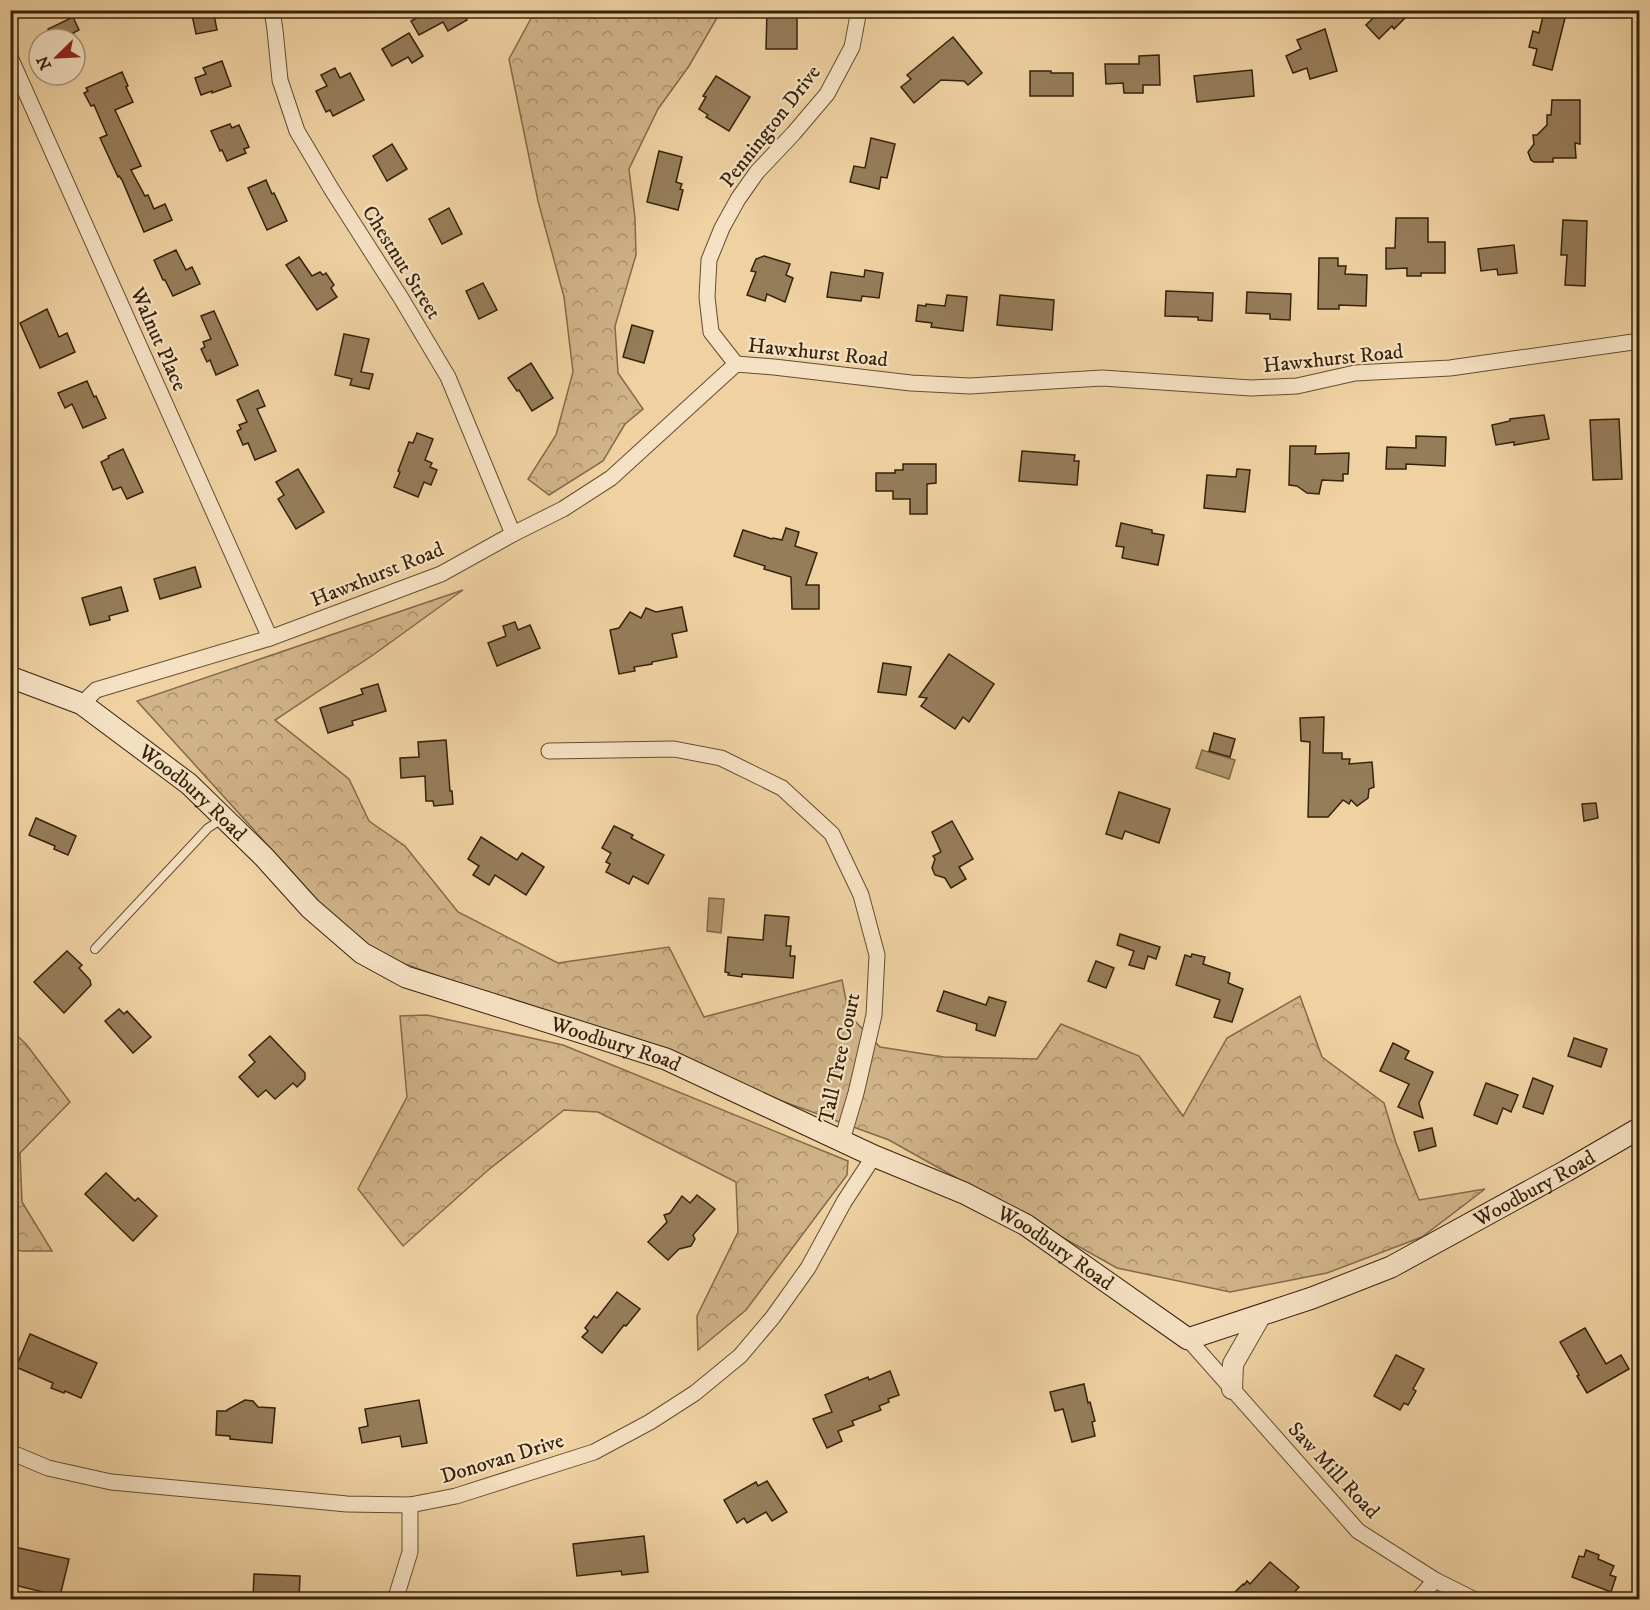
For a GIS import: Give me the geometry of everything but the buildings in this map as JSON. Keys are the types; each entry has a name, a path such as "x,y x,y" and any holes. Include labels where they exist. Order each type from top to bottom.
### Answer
{"main road":[{"name":"Woodbury Road","path":"10,677 82,704 189,784 264,857 310,908 362,953 406,977 666,1059 874,1156 964,1193 1026,1225 1188,1339 1312,1298 1391,1267 1556,1177 1640,1128"}],"street":[{"name":"Chestnut Street","path":"272,10 280,80 297,131 448,377 513,534"},
{"name":"Pennington Drive","path":"736,364 711,332 707,297 710,260 722,228 757,171 827,94 852,47 859,10"},
{"name":"Walnut Place","path":"10,57 270,638"},
{"name":"Hawxhurst Road","path":"82,704 98,689 270,638 441,574 563,509 611,478 736,364 923,384 970,386 1102,378 1251,388 1297,386 1355,373 1450,369 1640,342"},
{"name":"Tall Tree Court","path":"549,751 674,749 721,758 782,788 832,834 861,895 877,955 874,1015 856,1093 842,1140"},
{"name":"Donovan Drive","path":"10,1452 48,1468 111,1482 347,1504 410,1505 456,1496 594,1452 650,1422 695,1393 740,1356 774,1317 808,1268 844,1202 874,1156"},
{"path":"1232,1389 1233,1364 1261,1315"},
{"name":"Saw Mill Road","path":"1188,1339 1358,1531 1435,1580 1475,1599"},
{"path":"393,1599 398,1594 410,1552 410,1505"},
{"path":"1418,1599 1435,1580"}],"lane":[{"path":"95,949 180,856 208,828 223,818"}],"green space":[{"path":"535,11 721,11 689,66 658,109 629,169 635,218 636,255 615,326 618,373 643,409 625,424 603,461 549,495 528,479 556,435 573,372 564,297 538,201 509,59"},
{"path":"463,590 373,655 275,720 349,779 369,821 405,846 458,912 558,963 669,947 704,1017 842,980 849,1015 880,1047 944,1057 1037,1059 1061,1024 1139,1056 1183,1116 1227,1038 1300,996 1322,1057 1384,1103 1396,1143 1419,1200 1485,1189 1422,1237 1327,1273 1230,1292 1117,1268 889,1140 361,948 137,701"},
{"path":"427,1015 563,1045 848,1161 847,1175 746,1310 698,1350 697,1316 738,1232 736,1182 598,1112 564,1110 487,1171 403,1246 358,1189 407,1097 400,1016"},
{"path":"10,1029 26,1044 70,1102 20,1153 22,1202 52,1251 11,1249"}],"shaded area":[{"path":"1202,750 1235,760 1229,779 1196,768"},
{"path":"709,898 724,899 721,933 707,931"}]}
